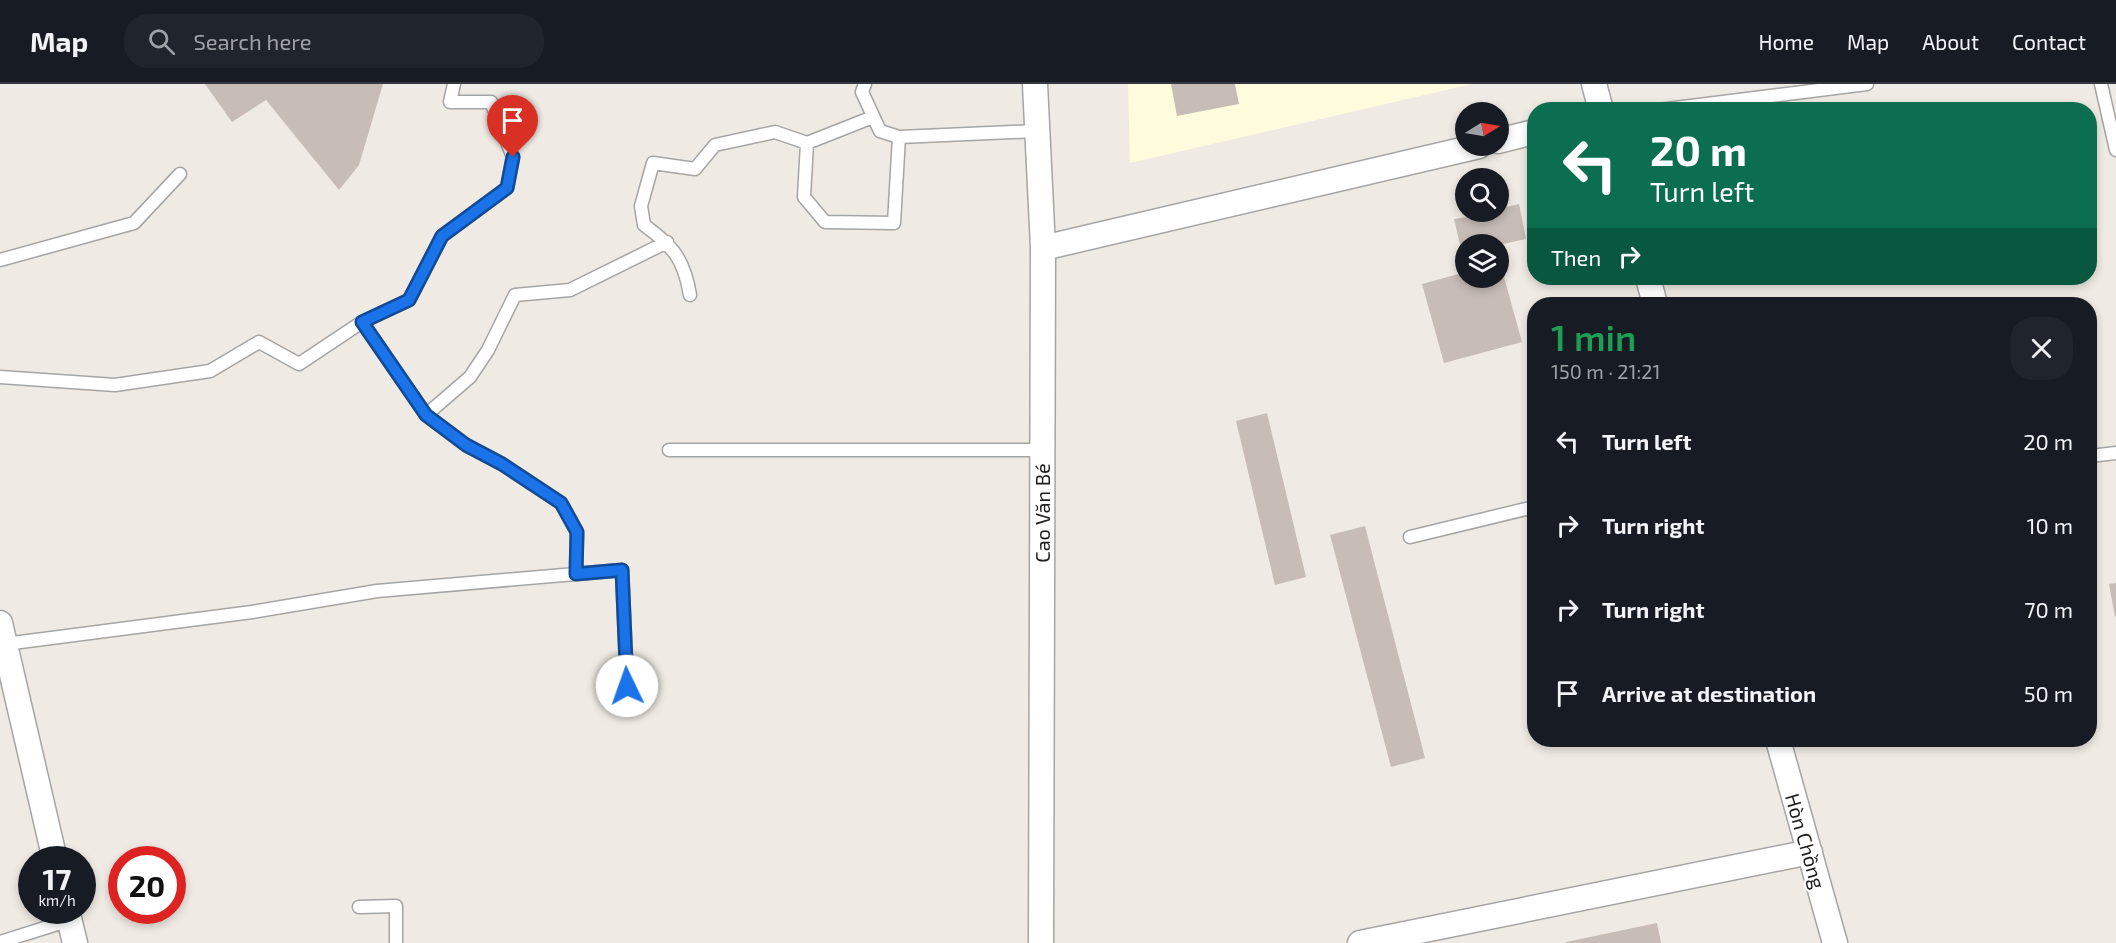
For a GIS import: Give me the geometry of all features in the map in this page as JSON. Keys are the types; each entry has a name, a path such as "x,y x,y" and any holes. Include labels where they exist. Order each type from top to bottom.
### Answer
{"street":[{"name":"Cao Văn Bé","path":"1035,84 1043,248 1041,943"},
{"path":"1594,84 1599,102"},
{"path":"1509,138 1527,134"},
{"path":"1043,248 1455,152"},
{"path":"2,634 52,846"},
{"name":"Hòn Chồng","path":"1780,747 1835,943"},
{"path":"1363,943 1809,852"}],"lane":[{"path":"0,377 115,385 210,371 259,342 299,364 362,322 409,300 442,236 507,188 513,157 491,102 450,102 453,84"},
{"path":"865,84 862,93 879,131 899,137 1037,131"},
{"path":"1723,102 1866,84"},
{"path":"2101,84 2116,150"},
{"path":"690,295 686,269 667,242 644,225 641,206 654,163 695,170 715,145 774,132 807,143 873,117"},
{"path":"807,143 804,197 825,222 894,223 899,137"},
{"path":"0,260 134,223 180,174"},
{"path":"426,415 470,377 488,350 515,295 570,290 667,242"},
{"path":"362,322 426,415 466,445 502,464 561,503 577,532 576,574"},
{"path":"669,450 1042,450"},
{"path":"2097,455 2116,453"},
{"path":"1410,537 1527,509"},
{"path":"2,634 252,612 377,591 452,582 622,570 627,686"},
{"path":"359,907 396,906 396,943"},
{"path":"0,942 71,925"}],"shaded area":[{"path":"1128,84 1472,84 1130,163"}],"building":[{"path":"205,84 383,84 359,165 339,190 266,100 232,122"},
{"path":"1171,84 1235,84 1239,104 1177,116"},
{"path":"1519,204 1526,239 1509,243 1509,234 1458,234 1454,219 1455,222 1509,222 1509,206"},
{"path":"1455,275 1455,288 1507,288 1522,342 1444,363 1422,284"},
{"path":"1267,413 1306,577 1275,585 1236,421"},
{"path":"1365,526 1425,758 1391,767 1330,535"},
{"path":"2116,583 2116,616 2115,617 2109,584"},
{"path":"1657,923 1661,943 1566,943 1566,942"}],"route":[{"path":"513,157 507,188 442,236 409,300 362,322 426,415 466,445 502,464 561,503 577,532 576,574 622,570 627,686"}]}
